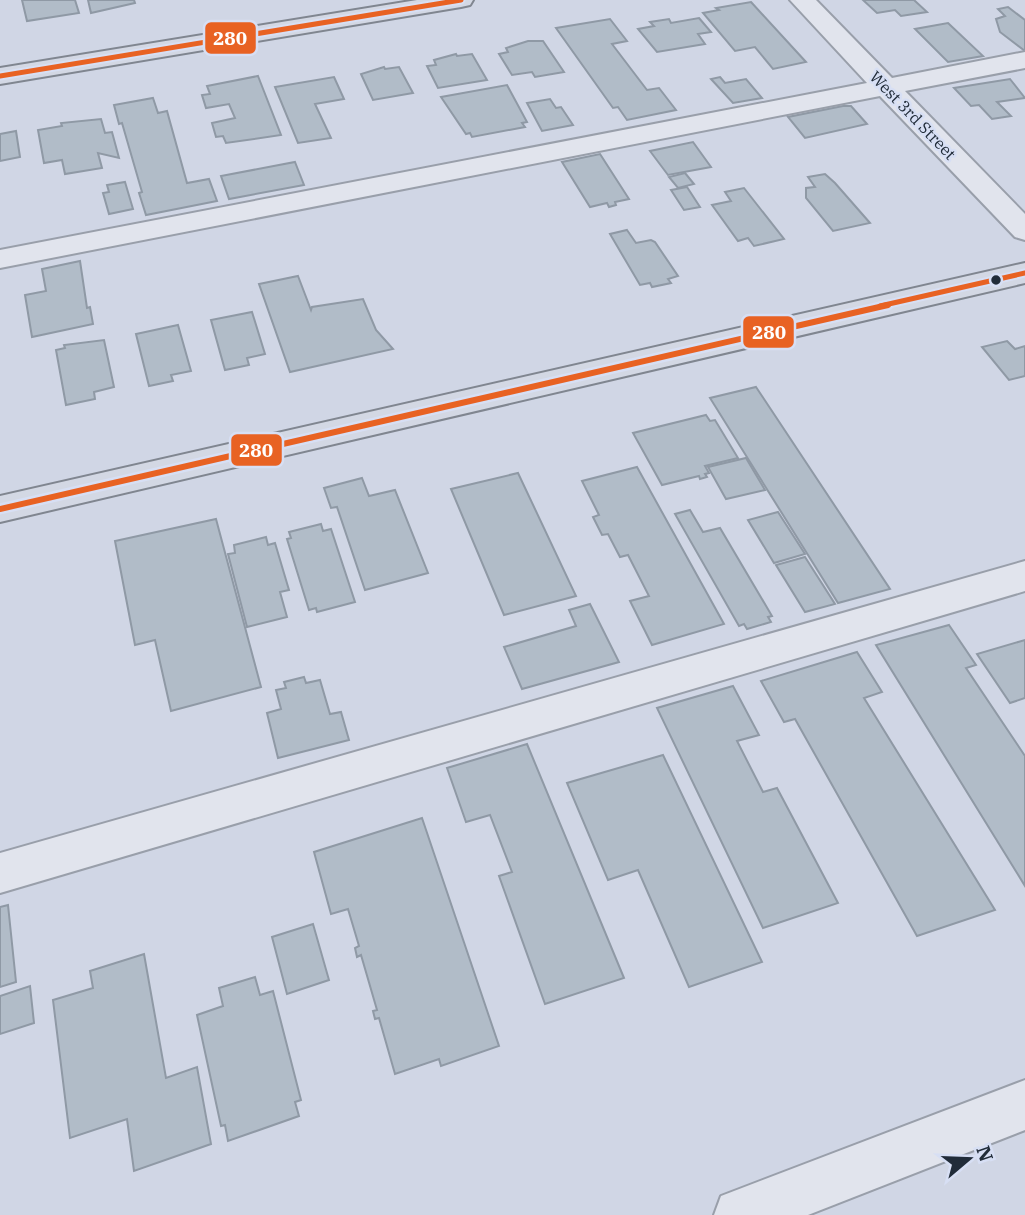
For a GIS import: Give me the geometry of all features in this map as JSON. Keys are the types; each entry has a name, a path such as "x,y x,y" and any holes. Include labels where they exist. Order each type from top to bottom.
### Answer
{"main road":[{"path":"0,76 461,0"},
{"path":"0,509 1025,273"}],"street":[{"name":"West 3rd Street","path":"802,0 1025,230"},
{"path":"0,259 1025,60"},
{"path":"0,873 1025,576"},
{"path":"740,1215 1025,1105"}],"building":[{"path":"22,0 75,0 79,13 27,21"},
{"path":"88,0 134,0 135,3 91,13"},
{"path":"863,0 914,0 927,12 901,16 895,10 877,13"},
{"path":"751,2 806,62 773,69 755,47 735,51 703,13"},
{"path":"1008,7 1025,20 1025,51 1000,32 996,19 1005,16 998,9"},
{"path":"699,18 711,32 698,34 705,44 657,52 638,29 654,26 650,22 669,19 671,23"},
{"path":"610,19 627,41 612,44 647,90 659,88 676,110 627,120 618,107 613,108 556,28"},
{"path":"948,23 983,56 948,62 915,29"},
{"path":"528,41 543,41 564,72 535,77 532,72 512,75 499,54 508,52 506,48"},
{"path":"456,54 472,54 487,80 438,88 427,66 436,65 434,60"},
{"path":"384,67 399,67 413,93 373,100 361,74"},
{"path":"258,76 281,135 226,143 223,136 216,137 212,123 235,118 229,104 206,108 202,95 210,94 207,86"},
{"path":"334,77 344,99 315,104 331,138 298,143 275,87"},
{"path":"720,77 725,83 746,79 762,98 733,103 711,79"},
{"path":"1010,79 1025,98 997,102 1011,116 992,119 979,105 971,106 954,88"},
{"path":"507,85 527,122 522,123 525,127 472,137 470,133 466,134 441,97"},
{"path":"153,98 158,113 167,111 187,183 209,179 217,201 146,215 122,123 119,124 114,105"},
{"path":"550,99 556,108 561,107 573,125 542,131 527,103"},
{"path":"851,106 867,124 805,138 788,117"},
{"path":"101,119 105,133 112,132 119,158 98,153 102,168 65,174 62,160 44,163 38,130 62,126 61,123"},
{"path":"16,131 20,157 0,161 0,134"},
{"path":"693,142 711,167 668,175 650,151"},
{"path":"600,154 629,199 615,202 616,205 609,207 607,203 590,207 562,162"},
{"path":"295,162 304,185 229,199 221,176"},
{"path":"685,173 694,184 678,188 669,177"},
{"path":"825,174 870,223 833,231 806,198 806,188 815,187 808,177"},
{"path":"125,182 133,209 109,214 103,193 109,192 107,185"},
{"path":"687,187 700,207 684,210 671,190"},
{"path":"744,188 784,239 754,246 748,238 738,241 712,205 731,201 725,192"},
{"path":"627,230 636,243 651,240 655,242 678,276 668,279 671,283 652,287 650,283 640,285 610,234"},
{"path":"80,261 87,308 90,307 93,324 32,337 25,295 46,291 42,269"},
{"path":"298,276 311,310 312,307 363,299 376,330 393,349 290,372 259,284"},
{"path":"252,312 265,354 247,358 249,365 225,370 211,320"},
{"path":"178,325 191,371 171,375 173,381 149,386 136,334"},
{"path":"104,340 114,387 94,392 95,399 66,405 56,350 65,348 64,345"},
{"path":"1007,341 1015,349 1025,346 1025,376 1009,380 982,347"},
{"path":"756,387 890,589 838,603 710,398"},
{"path":"706,415 710,421 715,420 738,458 705,466 709,473 705,474 707,477 700,479 699,476 662,485 633,433"},
{"path":"746,458 765,490 726,499 708,467"},
{"path":"637,467 724,624 652,645 630,601 649,596 628,555 620,557 608,534 602,535 593,517 599,515 582,481"},
{"path":"518,473 576,596 504,615 451,489"},
{"path":"362,478 369,496 395,490 428,573 365,590 337,507 331,508 324,488"},
{"path":"690,510 703,532 720,528 772,616 768,617 771,622 747,629 744,624 739,626 675,514"},
{"path":"778,512 805,554 774,563 748,520"},
{"path":"216,519 261,687 171,711 155,640 135,645 115,541"},
{"path":"321,524 323,531 331,529 355,602 317,612 316,608 309,610 287,539 291,538 289,532"},
{"path":"266,537 268,545 275,543 289,590 280,592 287,617 247,627 228,554 235,553 234,545"},
{"path":"805,557 835,604 805,612 776,565"},
{"path":"590,604 619,662 522,689 504,647 576,626 569,610"},
{"path":"949,625 976,665 966,668 1025,756 1025,886 876,645"},
{"path":"1025,640 1025,698 1010,703 977,654"},
{"path":"857,652 882,692 864,698 995,910 917,936 795,719 784,722 761,681"},
{"path":"304,677 306,683 320,680 330,714 341,712 349,740 278,758 267,713 281,709 276,690 286,688 284,682"},
{"path":"733,686 759,735 737,741 763,792 777,788 838,903 763,928 657,708"},
{"path":"527,744 624,978 545,1004 499,876 512,872 490,815 466,822 447,768"},
{"path":"663,755 762,962 689,987 638,870 608,880 567,783"},
{"path":"422,818 499,1046 441,1066 439,1059 395,1074 379,1018 375,1019 373,1011 377,1010 361,955 357,957 355,948 359,946 348,909 331,914 314,852"},
{"path":"8,905 16,982 0,987 0,907"},
{"path":"313,924 329,980 287,994 272,937"},
{"path":"144,954 166,1078 197,1067 211,1144 134,1171 127,1119 70,1138 53,1000 93,988 90,971"},
{"path":"255,977 260,995 273,991 301,1100 295,1102 299,1116 228,1141 225,1125 221,1126 197,1015 223,1006 219,988"},
{"path":"30,986 34,1023 0,1034 0,996"}],"transit line":[{"name":"280","path":"0,76 461,0"},
{"name":"280","path":"0,509 1025,273"}]}
